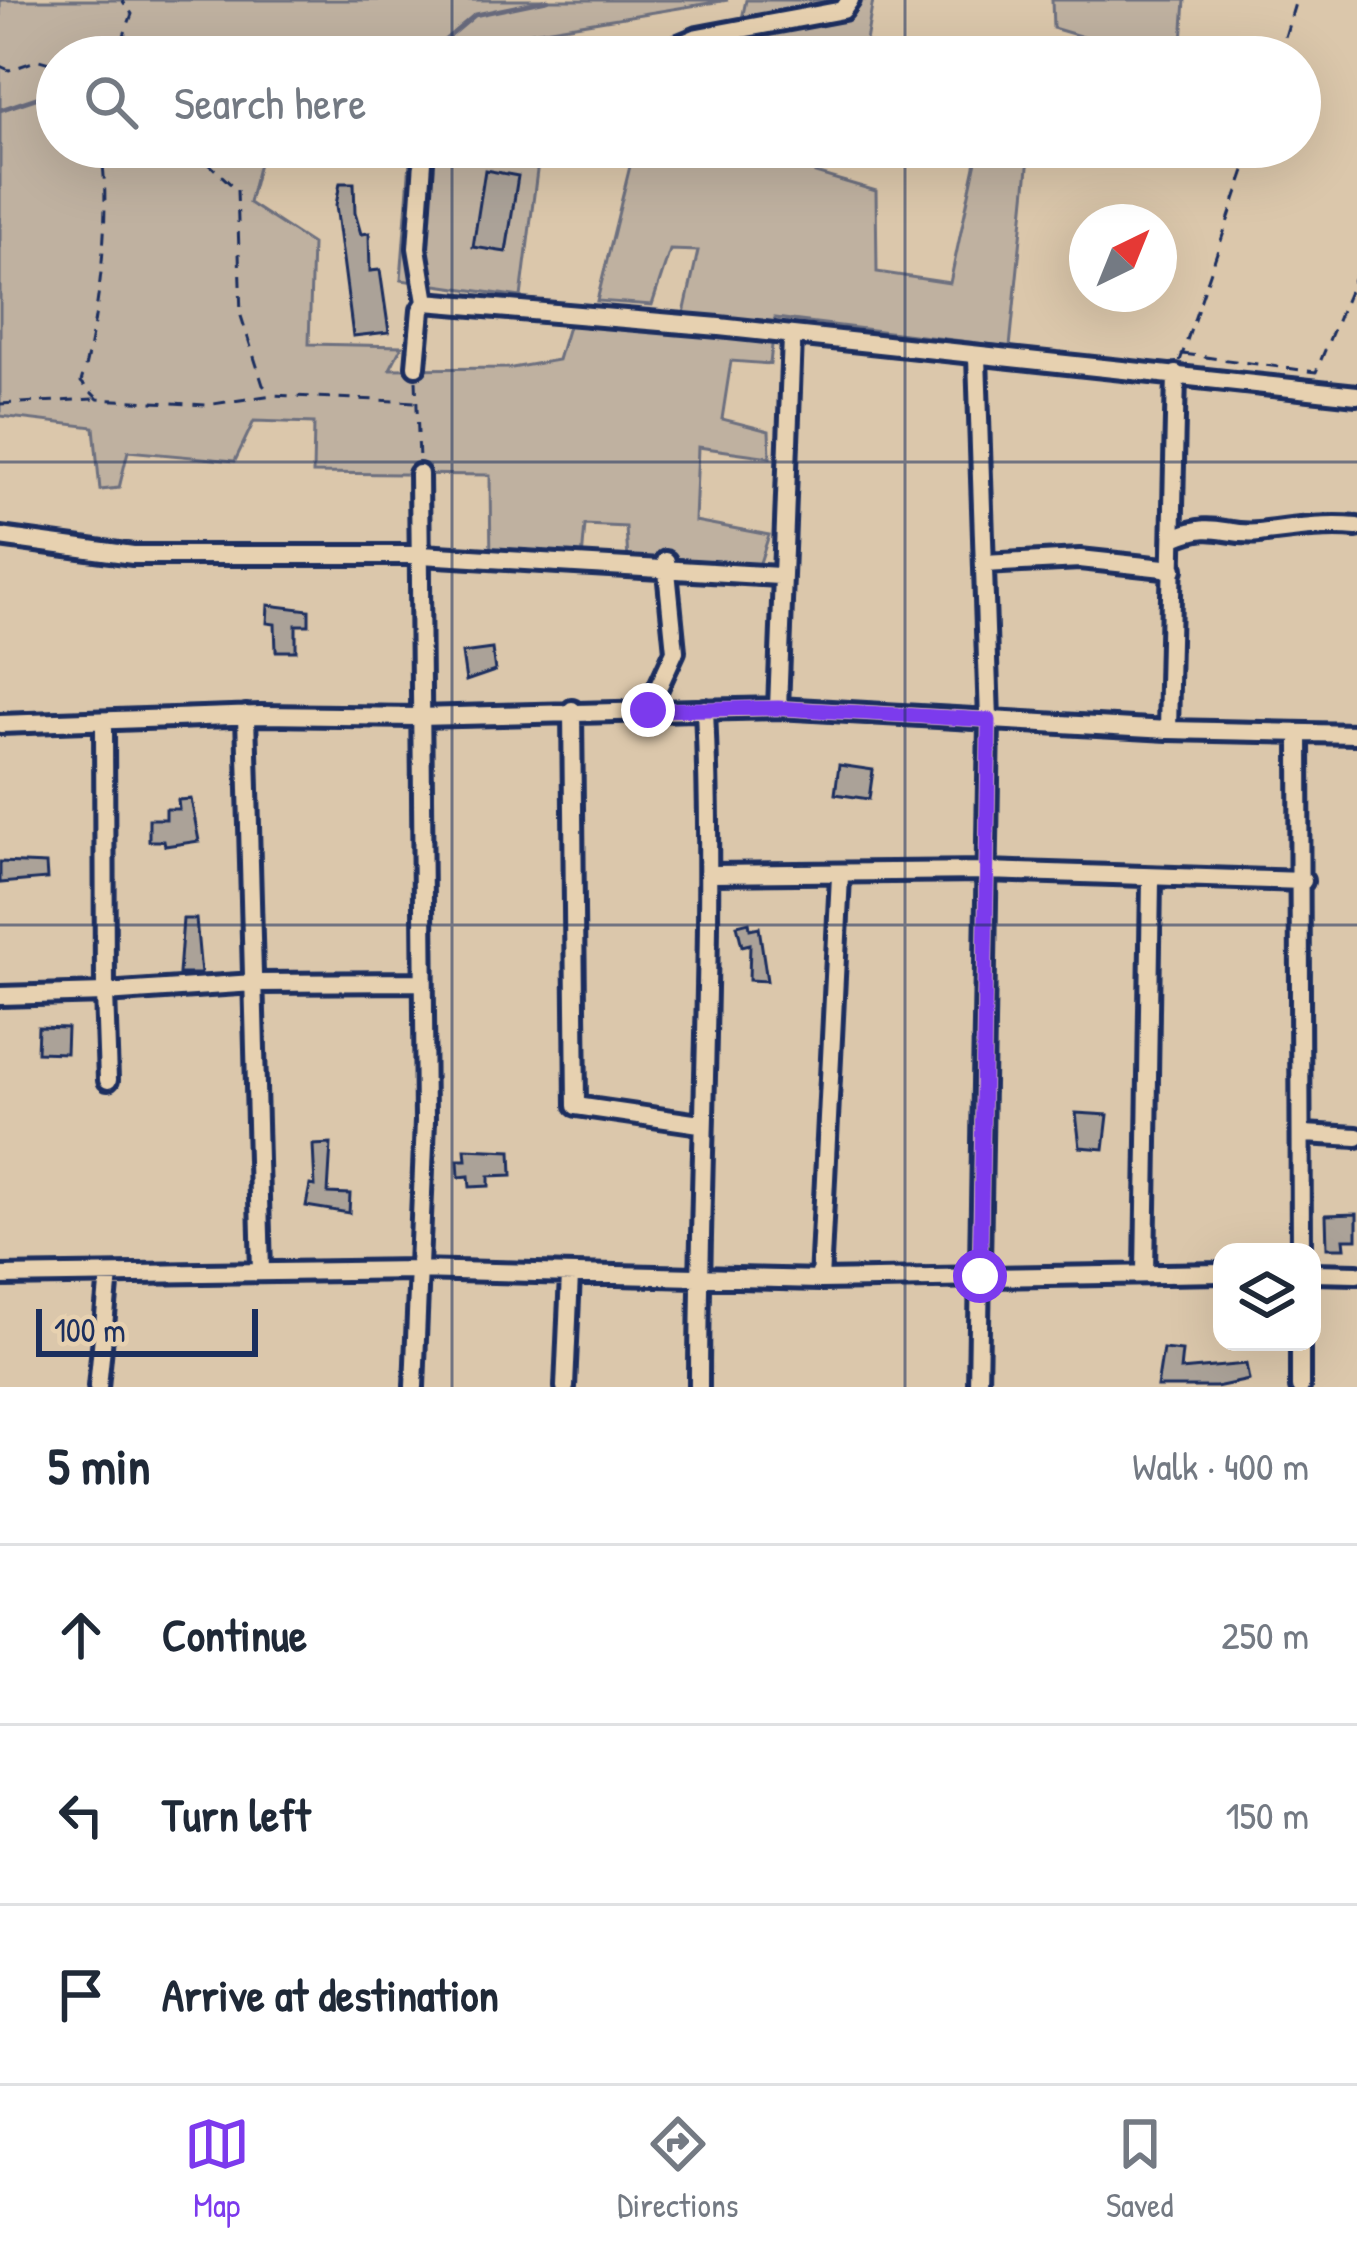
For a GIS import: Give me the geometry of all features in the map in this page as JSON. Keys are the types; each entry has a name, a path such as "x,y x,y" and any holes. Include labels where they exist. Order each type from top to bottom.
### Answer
{"street":[{"path":"704,36 823,16 842,10 850,0"},
{"path":"416,366 426,302 417,248 423,168"},
{"path":"426,302 1357,395"},
{"path":"778,708 779,576 792,337"},
{"path":"976,357 989,720 978,1387"},
{"path":"1168,730 1176,374"},
{"path":"414,1387 425,1121 419,474"},
{"path":"1174,538 1211,526 1257,533 1284,526 1357,527"},
{"path":"0,537 133,555 421,555 779,576"},
{"path":"984,564 1080,559 1173,569"},
{"path":"648,710 675,651 665,566"},
{"path":"0,724 778,708 1168,730 1357,734"},
{"path":"700,1387 700,1124 712,874 705,709"},
{"path":"572,710 576,1106 700,1124"},
{"path":"246,716 261,1272"},
{"path":"104,724 109,1080"},
{"path":"1299,733 1301,1243"},
{"path":"712,874 987,871 1151,880 1303,881"},
{"path":"820,1280 839,876"},
{"path":"1144,1273 1151,880"},
{"path":"0,996 254,983 421,982"},
{"path":"1304,1134 1357,1137"},
{"path":"0,1276 416,1270 820,1280 1213,1273"},
{"path":"1321,1273 1357,1274"},
{"path":"98,1387 110,1275"},
{"path":"566,1387 570,1275"},
{"path":"1300,1351 1300,1387"}],"path":[{"path":"122,0 132,14 124,36"},
{"path":"1286,36 1296,0"},
{"path":"0,66 9,70 36,61"},
{"path":"98,399 81,382 93,344 102,265 105,168"},
{"path":"213,168 237,190 241,316 263,385 273,395"},
{"path":"1176,374 1246,168"},
{"path":"1183,354 1316,372 1357,272"},
{"path":"416,366 419,474"},
{"path":"0,404 98,399 207,405 273,395 416,402"}],"shaded area":[{"path":"0,0 728,0 516,36 36,36 36,168 258,168 249,203 312,244 309,344 402,346 390,369 512,368 558,360 572,313 683,318 698,251 670,250 652,305 597,301 630,168 815,168 815,173 876,191 877,272 950,283 975,168 1028,168 1010,347 775,318 770,364 731,361 722,419 769,431 770,457 698,447 695,521 769,535 757,572 628,561 626,527 585,525 581,571 491,569 490,475 313,473 314,423 254,421 235,461 128,451 119,488 100,490 94,427 0,416"},
{"path":"746,0 873,0 867,36 738,36"},
{"path":"1052,0 1185,0 1182,36 1080,36 1053,28"},
{"path":"409,168 537,168 521,297 401,280"}],"building":[{"path":"485,170 518,176 506,252 473,247"},
{"path":"340,183 354,183 355,213 361,234 369,233 370,271 380,270 389,332 353,336 336,205"},
{"path":"268,605 309,610 309,625 296,625 296,651 276,651 275,624 267,623"},
{"path":"492,649 495,671 466,681 462,653"},
{"path":"839,765 873,770 869,799 835,794"},
{"path":"191,799 199,841 165,846 164,841 149,841 149,819 166,819 166,809 179,809 178,800"},
{"path":"0,862 46,864 47,879 0,883"},
{"path":"183,919 196,919 201,974 179,974"},
{"path":"749,922 750,929 759,927 767,981 749,980 750,944 742,946 737,925"},
{"path":"38,1027 67,1028 66,1053 37,1052"},
{"path":"1076,1113 1108,1115 1104,1149 1080,1147"},
{"path":"331,1144 328,1193 350,1194 349,1213 306,1206 310,1185 315,1186 313,1145"},
{"path":"465,1149 511,1151 512,1175 489,1176 489,1186 470,1187 469,1176 459,1177 458,1160 466,1160"},
{"path":"1357,1214 1357,1239 1344,1239 1345,1248 1327,1248 1326,1215"},
{"path":"1163,1349 1182,1351 1180,1370 1246,1364 1249,1380 1216,1387 1157,1387"}],"waterway":[{"path":"450,36 475,15 548,0"},
{"path":"0,110 36,98"}],"route":[{"path":"648,710 778,708 989,720 980,1276"}]}
